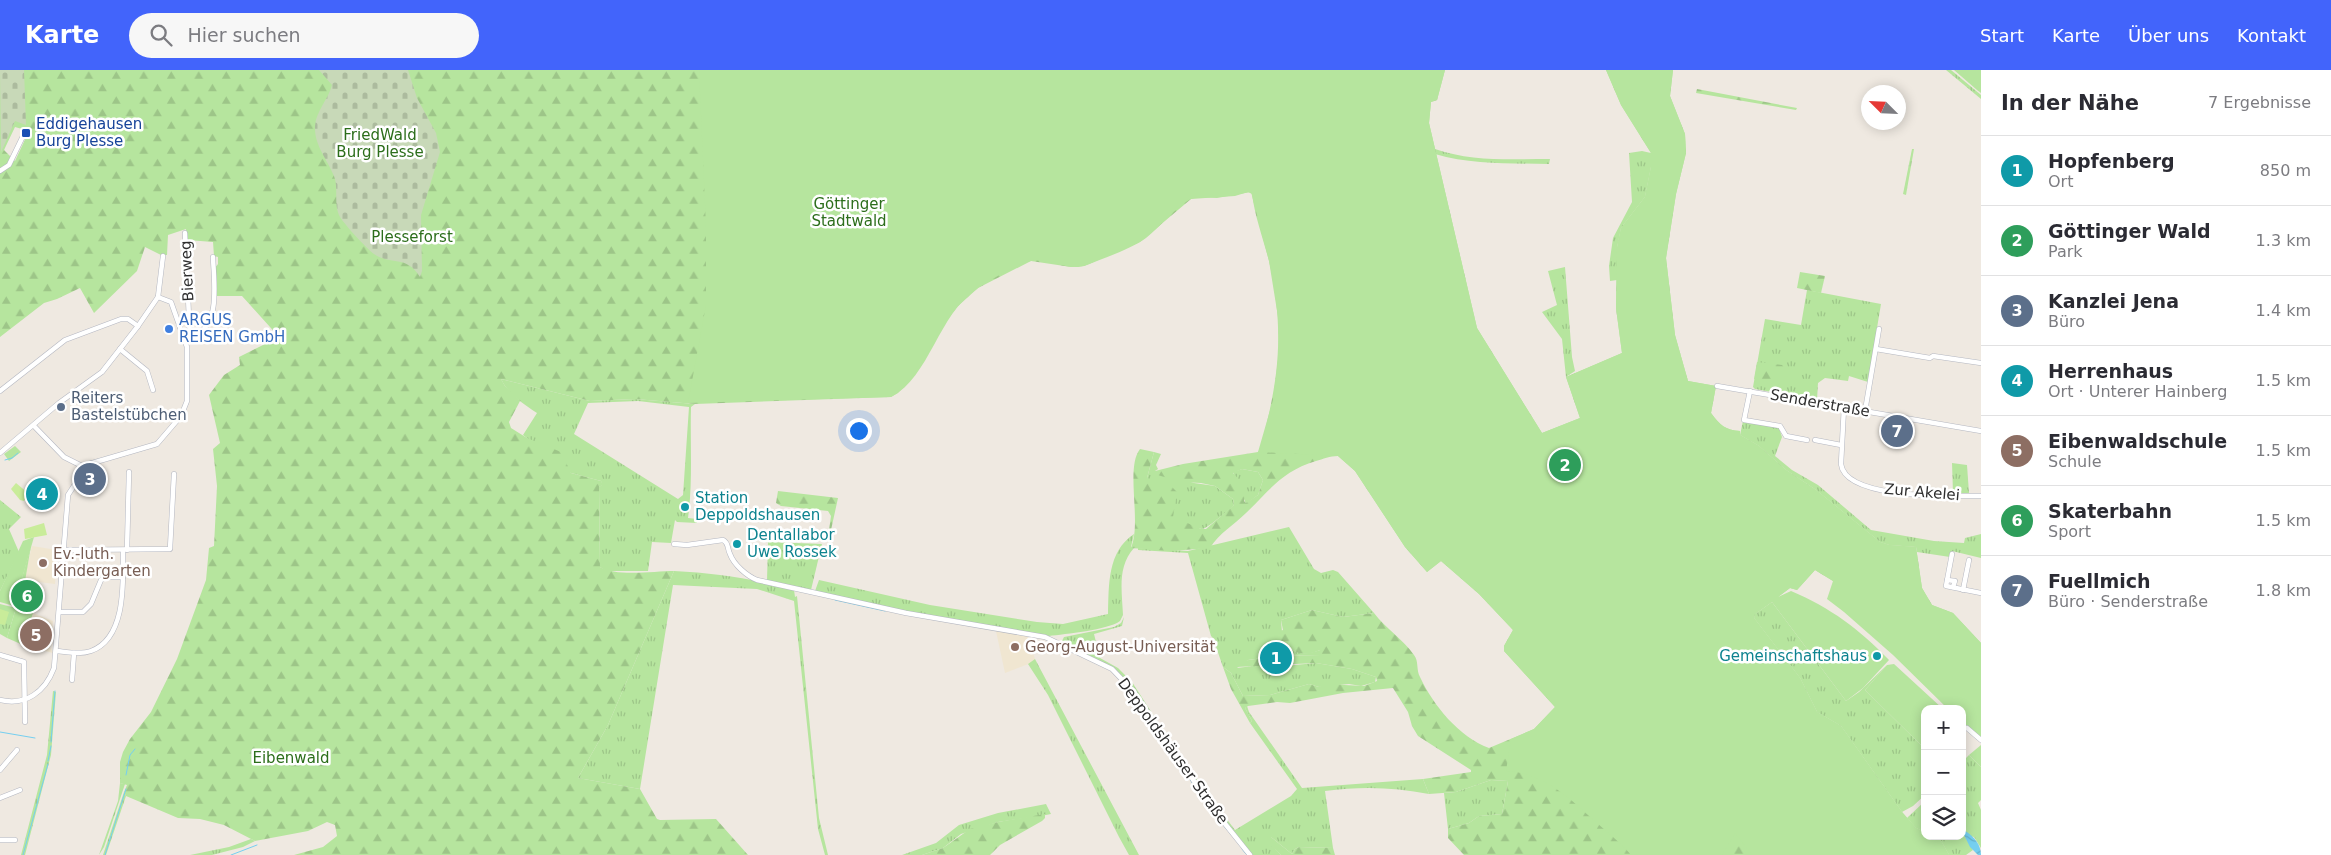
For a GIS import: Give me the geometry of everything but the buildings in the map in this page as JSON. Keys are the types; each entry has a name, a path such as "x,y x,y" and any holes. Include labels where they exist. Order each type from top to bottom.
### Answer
{"street":[{"path":"0,171 9,164 25,132"},
{"name":"Bierweg","path":"185,232 188,340"},
{"path":"0,453 34,426 64,398 94,378 120,349 158,297 163,256"},
{"path":"188,340 204,330 211,316 214,303 213,257"},
{"path":"34,426 64,457 77,465 84,466 102,459 146,448 162,441 181,416 186,406 188,340 172,305 165,298 158,297"},
{"path":"0,391 51,350 71,337 121,319 128,318 138,326"},
{"path":"1865,411 1879,329"},
{"path":"120,349 147,372 153,390"},
{"path":"1876,349 1930,358 1933,356 1981,362"},
{"name":"Senderstraße","path":"1717,386 1981,431"},
{"path":"1750,391 1744,420 1780,426 1786,436 1807,440"},
{"name":"Zur Akelei","path":"1844,407 1841,445 1844,474 1870,486 1916,495 1981,496"},
{"path":"1815,440 1841,445"},
{"path":"0,700 9,702 24,700 43,688 52,674 56,651 68,495 83,472 84,466"},
{"path":"56,651 74,653 95,649 109,636 121,605 129,472"},
{"path":"63,550 170,549 174,474"},
{"name":"Deppoldshäuser Straße","path":"674,544 687,545 723,540 727,543 732,558 749,577 762,582 897,611 1045,637 1112,669 1134,692 1200,791 1250,855"},
{"path":"1952,554 1946,586 1981,593"},
{"path":"1963,590 1969,560"},
{"path":"59,612 85,611 91,604 101,580 106,577 123,577"},
{"path":"72,680 74,653"},
{"path":"0,655 24,662 25,722"},
{"path":"1966,728 1981,740"},
{"path":"0,770 17,750"},
{"path":"0,798 20,790"},
{"path":"0,840 14,840"}],"shaded area":[{"name":"Ev.-luth. Kindergarten","path":"32,546 57,550 55,584 24,580"},
{"path":"33,613 53,621 50,647 53,653 23,645 24,641 19,639 22,630 27,632"},
{"name":"Georg-August-Universität","path":"996,631 1027,635 1035,659 1031,663 1005,673"}],"green space":[{"path":"0,70 1445,70 1437,100 1431,102 1429,123 1477,328 1542,433 1580,418 1566,377 1622,353 1616,308 1617,248 1621,228 1645,197 1651,167 1651,153 1621,105 1606,70 1673,70 1670,96 1685,134 1686,153 1676,194 1666,258 1675,335 1688,381 1716,386 1711,413 1720,424 1740,431 1740,435 1759,446 1786,470 1816,490 1880,542 1889,545 1916,547 1922,588 1932,605 1953,613 1981,643 1966,706 1944,705 1833,581 1815,570 1797,590 1790,588 1755,614 1754,618 1800,678 1817,712 1841,726 1902,812 1916,828 1921,830 1921,840 1941,840 1949,855 1464,855 1448,838 1448,829 1469,823 1479,816 1502,814 1508,781 1491,780 1456,792 1429,794 1423,779 1471,772 1471,770 1418,736 1412,726 1408,712 1393,688 1343,693 1290,703 1277,702 1248,706 1245,708 1252,721 1250,723 1231,689 1223,667 1231,673 1243,696 1270,695 1309,684 1319,687 1325,684 1364,686 1377,681 1376,677 1352,669 1316,663 1236,667 1234,662 1256,659 1263,655 1320,656 1320,650 1302,654 1294,651 1288,643 1277,645 1265,641 1271,634 1283,630 1281,620 1312,610 1343,617 1374,613 1414,655 1425,688 1448,719 1467,736 1489,748 1534,729 1555,707 1504,651 1504,646 1513,630 1479,594 1441,561 1427,572 1405,547 1355,471 1338,456 1332,456 1304,465 1285,476 1222,533 1210,548 1171,551 1131,548 1135,524 1134,469 1140,449 1154,452 1147,478 1170,485 1177,492 1173,517 1175,522 1185,522 1201,529 1206,529 1234,505 1233,499 1215,486 1182,482 1154,474 1155,471 1183,464 1258,452 1260,449 1272,401 1278,356 1277,310 1269,261 1252,194 1248,192 1235,196 1191,199 1140,242 1084,266 1071,267 1031,261 978,288 957,307 946,321 915,374 898,393 891,397 695,404 635,399 590,401 501,379 505,386 520,401 509,422 511,428 527,438 561,452 571,473 601,481 603,485 599,487 600,567 625,573 674,571 608,725 578,778 640,789 657,819 660,820 716,819 748,855 294,855 323,847 337,836 335,825 327,822 308,831 255,841 224,825 200,819 178,818 126,796 124,792 127,785 120,783 120,762 123,752 130,739 151,712 177,659 206,580 209,548 214,546 217,486 213,449 220,443 209,395 224,375 240,365 239,357 279,337 242,296 216,296 215,268 218,264 218,257 214,256 213,242 187,240 186,229 168,235 167,255 161,255 145,247 137,271 94,313 80,288 44,303 0,337","holes":["15,127 29,131 15,161 4,150","1242,469 1258,472 1263,480 1258,495 1246,503 1244,501 1245,486 1233,473"]},
{"path":"0,70 24,70 26,125 15,121 1,152"},
{"name":"FriedWald Burg Plesse","path":"319,70 408,70 417,98 436,133 440,152 421,215 422,271 420,277 409,265 374,254 340,217 337,207 334,176 319,146 315,133 318,115 332,85"},
{"name":"Göttinger Stadtwald","path":"699,70 1445,70 1437,100 1431,102 1429,123 1477,328 1542,433 1580,418 1566,377 1622,353 1616,308 1617,248 1621,228 1645,197 1651,167 1651,153 1621,105 1606,70 1673,70 1670,96 1685,134 1686,153 1676,194 1666,258 1675,335 1688,381 1716,386 1711,413 1720,424 1740,431 1740,435 1759,446 1786,470 1816,490 1880,542 1889,545 1916,547 1922,588 1932,605 1953,613 1981,643 1981,737 1966,726 1966,705 1944,705 1893,655 1827,599 1833,581 1815,570 1797,590 1790,588 1778,597 1791,591 1832,612 1867,639 1889,660 1863,688 1846,701 1772,602 1755,614 1754,618 1800,678 1817,712 1841,726 1902,812 1916,828 1921,830 1921,840 1941,840 1949,855 1752,855 1735,833 1722,855 1631,855 1577,805 1556,789 1533,777 1506,771 1511,739 1534,729 1555,707 1504,651 1504,646 1513,630 1479,594 1441,561 1427,572 1405,547 1355,471 1338,456 1258,452 1273,400 1279,352 1278,317 1269,261 1251,192 1217,198 1198,197 1191,199 1140,242 1087,265 1073,267 1045,261 1031,261 996,277 964,300 943,329 915,375 904,388 891,397 688,403 706,305 706,227"},
{"path":"1946,70 1951,70 1981,95 1981,99"},
{"path":"1954,70 1981,70 1981,93 1977,90"},
{"path":"1697,89 1797,108 1796,110 1696,93"},
{"path":"1435,149 1477,158 1550,159 1549,164 1477,162 1435,154"},
{"path":"1912,149 1914,149 1906,195 1903,194"},
{"path":"1642,151 1651,153 1651,167 1645,197 1621,228 1617,248 1617,280 1610,281 1609,266 1613,238 1632,202 1629,153"},
{"path":"1565,267 1572,357 1575,371 1566,377 1562,339 1542,312 1557,305 1548,271"},
{"path":"1800,272 1825,276 1821,293 1797,288"},
{"path":"1807,290 1881,304 1868,382 1849,376 1848,381 1825,378 1818,383 1817,400 1755,389 1753,387 1765,319 1801,325"},
{"path":"1757,362 1782,365 1786,370 1785,380 1778,385 1754,379"},
{"path":"501,379 590,401 635,399 695,404 691,407 691,477 688,518 697,519 697,523 677,522 675,520 671,543 652,542 648,571 606,571 600,567 599,487 602,485 601,481 571,473 523,435 537,413 516,398","holes":["638,401 689,407 683,495 678,499 574,434 588,403"]},
{"path":"1743,421 1779,428 1782,437 1775,456 1792,470 1818,485 1871,530 1934,541 1964,543 1965,538 1981,534 1981,558 1952,551 1950,557 1917,552 1916,547 1889,545 1880,542 1816,490 1786,470 1759,446 1740,435"},
{"path":"15,446 21,452 9,461 4,454"},
{"path":"1154,452 1161,454 1156,465 1158,469 1155,471 1194,483 1215,486 1233,499 1234,505 1202,529 1179,522 1180,537 1147,478"},
{"path":"1952,463 1967,465 1969,493 1953,493"},
{"path":"1242,469 1258,472 1263,480 1258,495 1246,504 1233,472"},
{"path":"16,483 28,493 24,501 20,500 11,489"},
{"path":"778,491 838,498 831,530 829,530 831,516 828,511 781,506 776,503"},
{"path":"0,500 21,517 9,529 19,552 0,591"},
{"path":"44,523 47,535 25,539 24,529"},
{"path":"1289,527 1314,569 1321,573 1333,570 1338,572 1374,613 1343,617 1312,610 1281,620 1283,644 1288,643 1294,651 1302,653 1320,650 1320,656 1263,655 1256,659 1248,660 1237,668 1316,663 1352,669 1376,677 1375,682 1361,686 1349,684 1319,687 1309,684 1270,695 1243,696 1231,673 1223,667 1215,640 1211,636 1188,553 1138,550 1138,548 1188,551"},
{"path":"1134,534 1131,547 1134,548 1125,563 1123,571 1123,615 1120,621 1114,624 1086,631 1049,636 928,616 815,591 819,580 930,605 1037,622 1063,624 1108,614 1111,570 1114,560 1125,541"},
{"path":"34,537 14,606 0,602 0,591 23,541"},
{"path":"768,542 822,544 811,590 767,581"},
{"path":"31,546 24,587 18,607 14,606"},
{"path":"674,571 735,577 794,590 795,597 797,596 819,818 828,855 825,855 818,829 794,601 757,589 673,585 640,789 578,778 608,725"},
{"path":"1772,602 1846,701 1859,692 1887,665 1865,690 1921,745 1921,799 1913,806 1902,812 1841,726 1817,712 1800,678 1754,618 1755,614"},
{"path":"0,604 16,608 7,638 0,634"},
{"path":"16,608 33,613 27,632 22,631 19,639 25,641 23,645 7,638"},
{"path":"0,609 9,612 5,625 0,624"},
{"path":"1124,617 1122,626 1094,634 1100,658 1118,668 1132,682 1183,761 1235,830 1291,796 1297,789 1250,723 1252,721 1245,708 1247,706 1249,712 1302,788 1423,779 1429,794 1377,788 1325,791 1333,848 1299,847 1292,854 1271,837 1275,849 1281,855 1248,855 1205,800 1133,693 1112,668 1062,641 1064,637 1114,627 1121,623"},
{"path":"1035,659 1139,855 1129,855 1119,837 1048,695 1028,664"},
{"path":"1894,664 1939,705 1921,705 1921,745 1865,690 1887,665"},
{"path":"53,691 56,692 51,755 25,855 21,855 47,755"},
{"path":"1981,745 1981,767 1969,755"},
{"path":"1969,755 1981,767 1981,800 1978,803 1981,810 1981,848 1974,837 1966,835 1966,758"},
{"path":"1491,780 1508,781 1502,814 1479,816 1469,823 1448,829 1444,793 1456,792"},
{"path":"120,783 125,784 104,847 99,855 118,801"},
{"path":"124,792 126,796 106,855 103,855"},
{"path":"1046,804 1051,814 998,822 961,834 943,848 922,855 902,855 936,843 959,825 998,813"},
{"path":"1921,805 1921,830 1916,828 1907,818"},
{"path":"1045,814 1045,818 1042,821 1000,845 990,855 922,855 943,848 970,829"},
{"path":"1266,836 1271,837 1292,854 1299,847 1333,848 1335,855 1281,855 1265,840"},
{"path":"1966,838 1973,850 1966,855 1949,855 1941,840 1966,840"},
{"path":"251,839 255,841 243,847 212,855 190,855 229,847"}],"water":[{"path":"1966,832 1976,841 1981,855 1978,855 1970,847 1966,839"}],"waterway":[{"path":"12,458 18,453"},
{"path":"5,460 12,458"},
{"path":"835,600 885,611"},
{"path":"51,742 55,691"},
{"path":"1143,709 1203,799"},
{"path":"0,732 35,738"},
{"path":"48,761 51,746"},
{"path":"126,775 130,755 135,749"},
{"path":"23,855 48,764"},
{"path":"105,855 126,789"},
{"path":"1224,826 1229,832"},
{"path":"231,855 257,845"},
{"path":"1242,849 1247,855"}],"place":[{"name":"Eddigehausen Burg Plesse","path":"26,133"},
{"name":"ARGUS REISEN GmbH","path":"169,329"},
{"name":"Reiters Bastelstübchen","path":"61,407"},
{"name":"Fuellmich","path":"1897,431"},
{"name":"Göttinger Wald","path":"1565,465"},
{"name":"Kanzlei Jena","path":"90,479"},
{"name":"Herrenhaus","path":"42,494"},
{"name":"Station Deppoldshausen","path":"685,507"},
{"name":"Dentallabor Uwe Rossek","path":"737,544"},
{"name":"Ev.-luth. Kindergarten","path":"43,563"},
{"name":"Skaterbahn","path":"27,596"},
{"name":"Eibenwaldschule","path":"36,635"},
{"name":"Georg-August-Universität","path":"1015,647"},
{"name":"Gemeinschaftshaus","path":"1877,656"},
{"name":"Hopfenberg","path":"1276,658"}],"park label":[{"name":"Plesseforst","path":"412,237"},
{"name":"Eibenwald","path":"291,758"}]}
